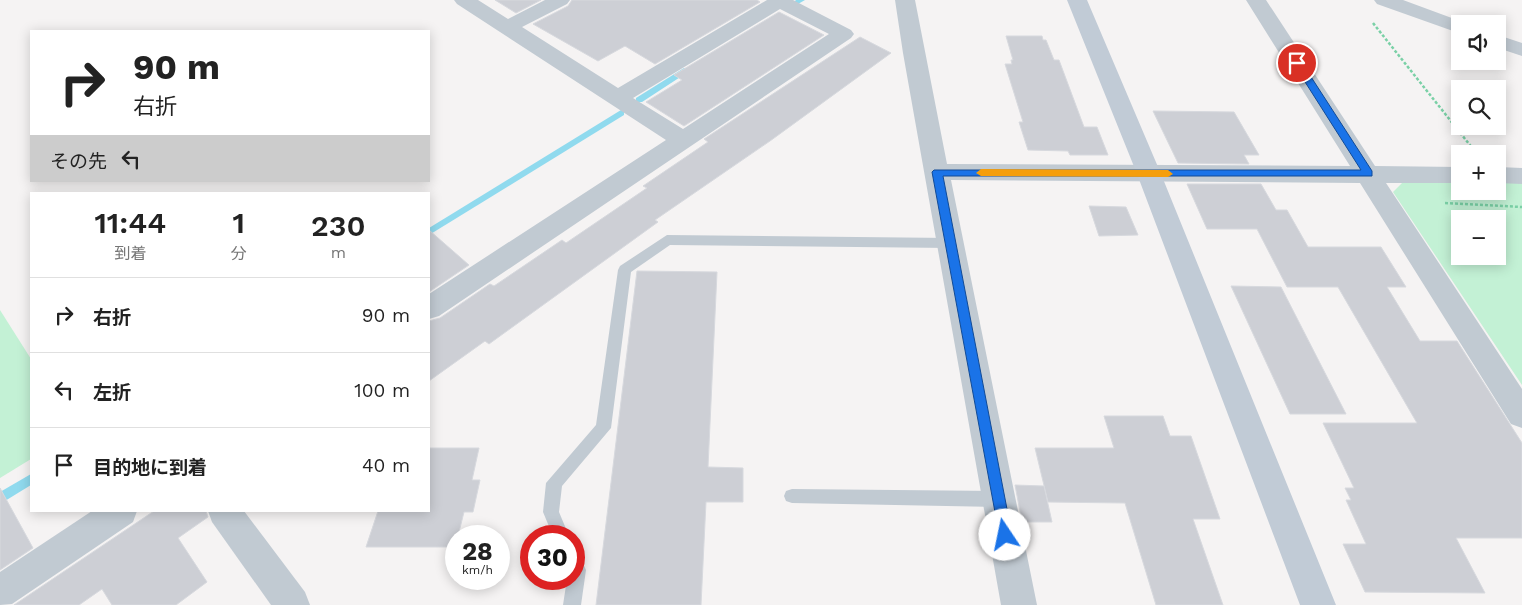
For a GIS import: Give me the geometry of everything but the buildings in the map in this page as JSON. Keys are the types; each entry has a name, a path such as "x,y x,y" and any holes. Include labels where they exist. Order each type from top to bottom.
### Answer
{"street":[{"path":"464,0 683,140"},
{"path":"507,27 560,0"},
{"path":"430,307 844,34 778,0 617,98"},
{"path":"905,0 913,53 951,242 1019,605"},
{"path":"1077,0 1149,174 1318,605"},
{"path":"1256,0 1522,415"},
{"path":"1384,0 1451,24"},
{"path":"1506,44 1522,50"},
{"path":"937,172 1451,174"},
{"path":"1506,175 1522,176"},
{"path":"0,592 120,512"},
{"path":"225,512 292,605"}],"lane":[{"path":"556,525 550,512 554,483 603,428 625,270 667,240 951,242"},
{"path":"792,496 998,500"},
{"path":"572,605 574,590"}],"path":[{"path":"1368,15 1470,145"},
{"path":"1443,203 1522,207"}],"green space":[{"path":"1506,182 1522,182 1522,385 1393,192 1402,183 1451,183 1451,200 1506,200"},
{"path":"0,310 30,357 30,460 0,478"}],"waterway":[{"path":"639,100 687,70"},
{"path":"430,231 621,113"},
{"path":"0,499 30,480"}],"slow traffic":[{"path":"981,173 1168,174"}],"route":[{"path":"1005,535 937,172 1149,174 1368,173 1297,63"}]}
